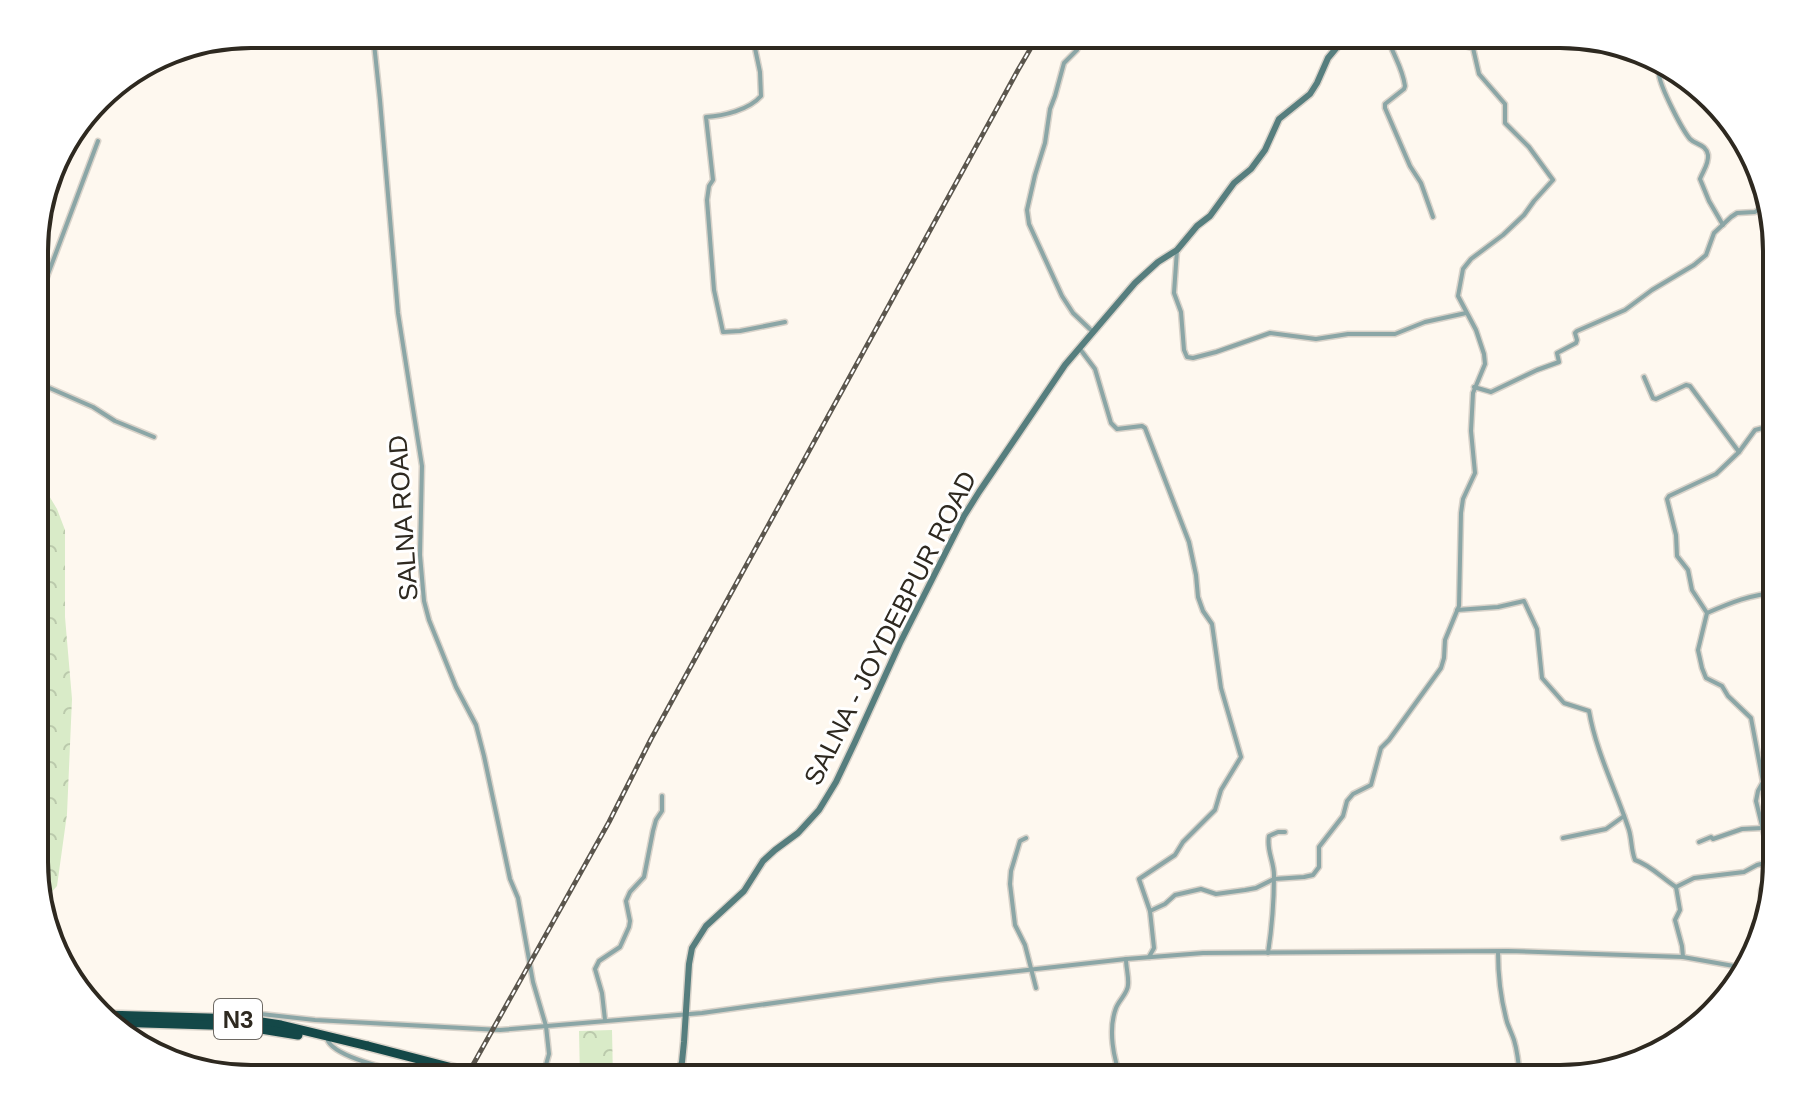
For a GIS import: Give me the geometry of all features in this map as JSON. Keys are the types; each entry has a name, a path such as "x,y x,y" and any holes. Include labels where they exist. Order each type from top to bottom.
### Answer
{"highway":[{"name":"N3","path":"120,1015 242,1019 281,1025 425,1065"},
{"name":"N3","path":"127,1023 242,1026 281,1031 436,1065"}],"main road":[{"name":"SALNA - JOYDEBPUR ROAD","path":"681,1065 692,948 706,926 744,891 763,861 789,841 819,810 842,769 900,643 964,516 1034,408 1079,348 1135,283 1177,250 1210,216 1234,183 1259,160 1279,119 1310,94 1336,48"}],"street":[{"name":"SALNA ROAD","path":"374,48 398,313 422,466 420,555 424,601 456,687 476,725 510,879 518,898 533,982 546,1026 549,1054 546,1065"},
{"path":"755,48 761,96 756,102 722,116 706,117 713,180 707,200 714,290 723,332 785,322"},
{"path":"1078,48 1064,63 1027,210 1029,224 1062,296 1073,313 1093,332"},
{"path":"1391,48 1399,61 1405,86 1385,104 1385,108 1410,166 1421,183 1433,217"},
{"path":"1150,911 1175,895 1201,889 1216,894 1245,890 1274,879 1304,877 1316,872 1319,847 1343,816 1347,801 1353,794 1371,785 1381,748 1441,668 1445,640 1457,610 1460,589 1463,499 1475,473 1471,431 1474,387 1485,364 1476,330 1458,296 1465,265 1524,215 1553,180 1529,147 1505,123 1505,104 1479,74 1473,48"},
{"path":"1660,74 1669,101 1690,139 1707,151 1707,164 1700,179 1723,225"},
{"path":"48,274 98,141"},
{"path":"1474,387 1491,392 1559,362 1557,353 1576,343 1577,331 1625,310 1694,265 1706,255 1711,239 1723,225 1737,213 1758,210"},
{"path":"1177,250 1174,293 1181,312 1187,357 1216,352 1270,333 1316,339 1348,334 1395,334 1425,322 1466,313"},
{"path":"1079,348 1095,369 1111,423 1117,429 1145,428 1169,487 1189,542 1200,604 1212,624 1221,688 1241,757 1221,790 1215,810 1183,842 1175,855 1139,879 1150,911 1154,948 1149,957"},
{"path":"1644,377 1654,399 1690,386 1739,452"},
{"path":"48,387 154,437"},
{"path":"1699,842 1742,829 1763,828 1756,801 1763,782 1751,718 1722,686 1706,678 1702,668 1698,650 1707,613 1692,590 1688,570 1677,556 1676,535 1667,499 1716,474 1739,452 1755,430 1763,427"},
{"path":"1707,613 1736,600 1763,594"},
{"path":"1457,610 1498,607 1524,601 1537,629 1542,678 1564,703 1589,711 1594,739 1630,833 1632,856 1676,887 1680,910 1675,920 1683,957"},
{"path":"605,1020 595,969 599,961 620,947 629,927 626,901 644,877 653,831 662,811 662,796"},
{"path":"1563,838 1606,829 1624,816"},
{"path":"1268,953 1274,914 1274,864 1267,840 1278,832 1285,832"},
{"path":"1026,838 1020,841 1010,884 1015,925 1025,945 1036,988"},
{"path":"1676,887 1694,878 1744,872 1763,864"},
{"path":"243,1012 315,1020 500,1030 702,1013 938,980 1203,953 1498,951 1683,957 1734,966"},
{"path":"1498,951 1503,1003 1518,1065"},
{"path":"1116,1065 1112,1031 1117,1005 1129,985 1126,959"},
{"path":"328,1041 332,1047 353,1058 380,1065"}],"green space":[{"path":"48,494 65,530 65,617 72,699 67,814 57,886 51,893 48,862"},
{"path":"612,1030 613,1065 580,1065 579,1031"}],"railway":[{"path":"473,1065 609,822 651,739 1031,48"}]}
